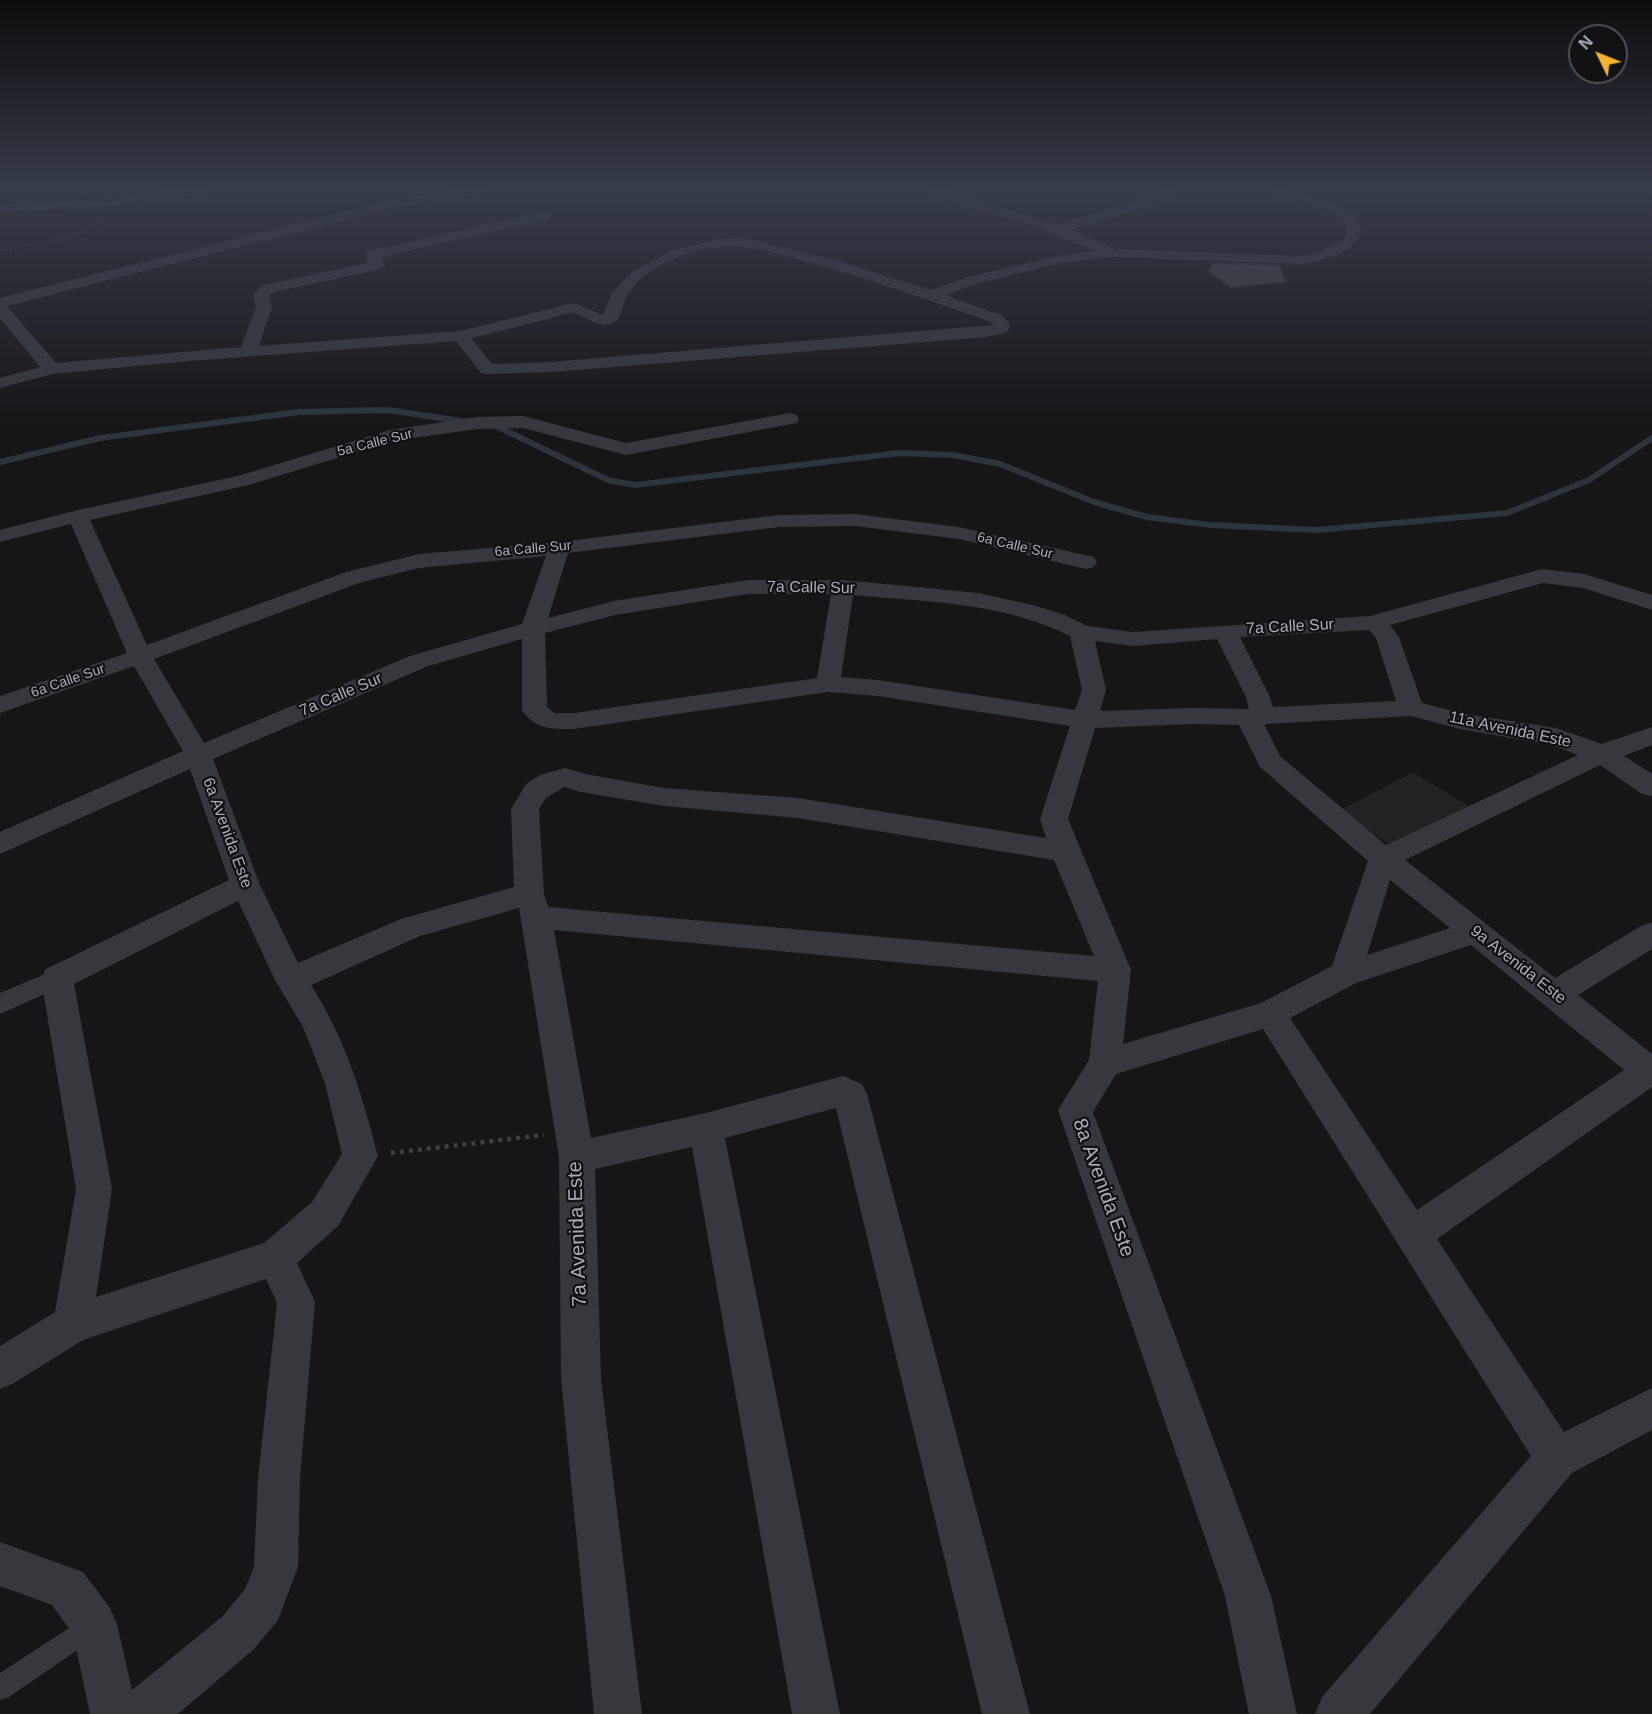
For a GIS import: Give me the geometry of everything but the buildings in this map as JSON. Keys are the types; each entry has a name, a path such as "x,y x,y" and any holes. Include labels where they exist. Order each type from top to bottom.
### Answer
{"street":[{"path":"0,303 130,270"},
{"path":"248,352 264,307 261,295 269,288 357,270"},
{"path":"0,383 51,369 460,336 574,308 603,322 612,316 619,294 635,277 646,270"},
{"path":"460,336 487,369 551,367 987,332 1002,328 1002,324 995,318 931,295 849,270"},
{"path":"931,295 1011,270"},
{"path":"0,308 51,369"},
{"name":"5a Calle Sur","path":"0,536 78,516 242,481 390,436 477,423 523,422 626,448 790,419"},
{"name":"6a Avenida Este","path":"78,516 140,656 198,755 245,885 291,980 317,1022 342,1083 360,1156"},
{"name":"6a Calle Sur","path":"0,705 354,577 419,561 559,548 779,521 855,520 959,533 1086,562"},
{"path":"533,627 559,548"},
{"name":"7a Calle Sur","path":"0,844 198,755 419,661 533,627 614,608 748,587 843,587 979,600 1057,620 1081,632 1133,639 1375,622 1542,576 1559,576 1586,582 1652,603"},
{"path":"828,684 843,587"},
{"path":"1375,622 1387,637 1402,708"},
{"name":"11a Avenida Este","path":"533,627 535,710 548,721 574,721 828,684 889,689 1085,720 1193,716 1255,717 1402,708 1556,737 1602,754 1652,787"},
{"name":"9a Avenida Este","path":"1225,631 1258,697 1255,717 1269,761 1383,858 1650,1072"},
{"name":"8a Avenida Este","path":"1081,632 1094,690 1054,819 1115,970 1105,1063 1075,1110 1248,1596 1273,1714"},
{"path":"1345,974 1383,858 1602,754 1652,736"},
{"name":"7a Avenida Este","path":"618,1714 581,1379 574,1144 533,905 525,809 536,791 549,782 565,777 582,783 664,797 798,808 1065,851"},
{"path":"0,1004 245,885"},
{"path":"291,980 412,927 533,905 720,936 1115,970"},
{"path":"1105,1063 1270,1014 1345,974 1475,932"},
{"path":"1554,994 1652,934"},
{"path":"57,978 93,1189 73,1324"},
{"path":"1270,1014 1557,1458"},
{"path":"1413,1234 1650,1072"},
{"path":"574,1144 706,1128 843,1091 850,1094 1006,1714"},
{"path":"706,1128 816,1714"},
{"path":"0,1369 73,1324 275,1258 325,1214 360,1156"},
{"path":"141,1714 237,1633 262,1604 276,1567 279,1478 296,1302 275,1258"},
{"path":"1339,1714 1557,1458 1652,1408"},
{"path":"0,1564 67,1588 94,1624 114,1714"}],"lane":[{"path":"0,1688 94,1624"}],"path":[{"path":"360,1156 574,1144"}],"shaded area":[{"path":"1413,772 1469,806 1390,845 1340,810"}],"waterway":[{"path":"0,462 100,438 299,412 388,410 468,422"},
{"path":"496,426 608,480 635,485 899,453 953,455 1000,464 1094,502 1147,517 1210,525 1318,530 1507,513 1589,480 1652,438"}]}
